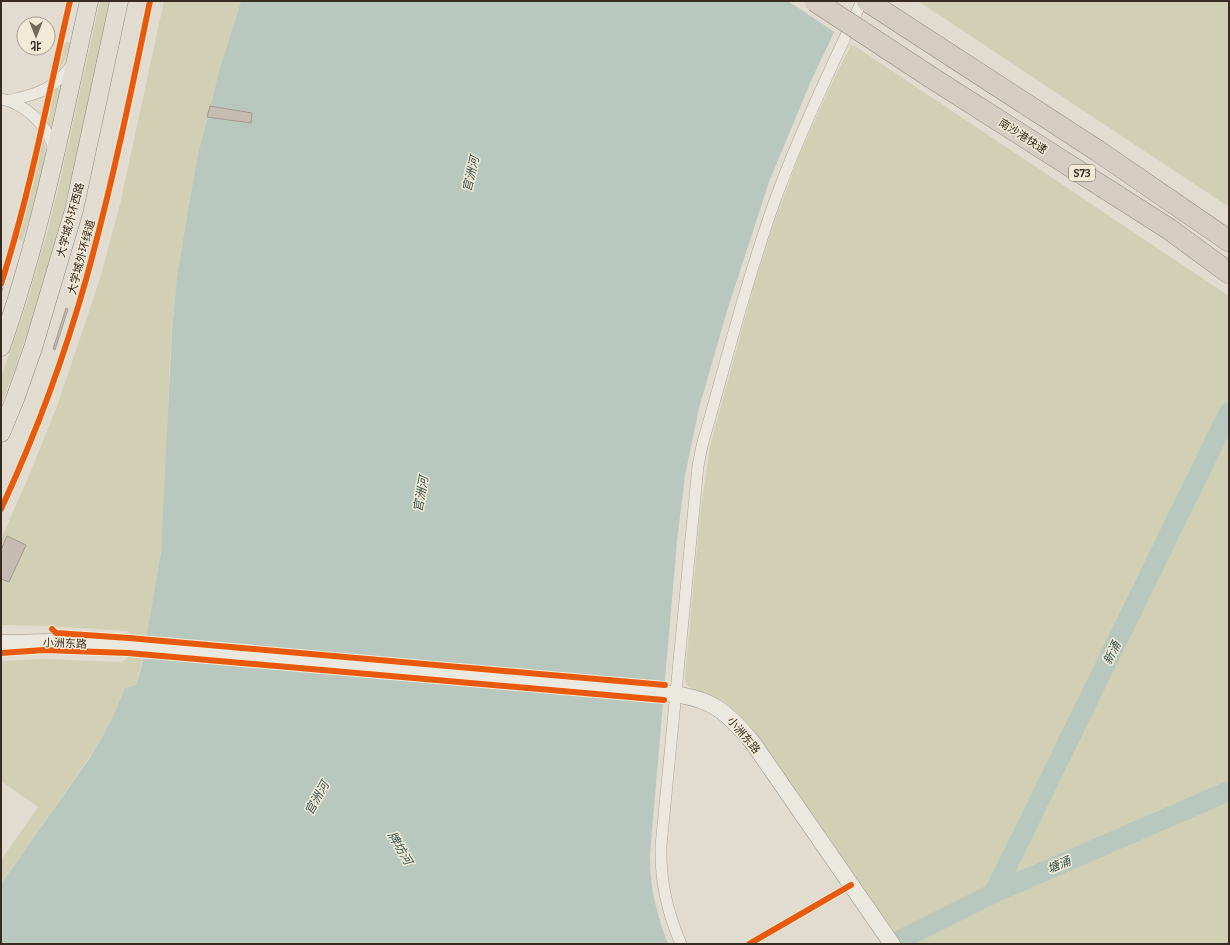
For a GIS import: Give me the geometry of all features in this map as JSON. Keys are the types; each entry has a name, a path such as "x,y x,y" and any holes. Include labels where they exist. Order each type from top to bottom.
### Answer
{"highway":[{"name":"南沙港快速","path":"814,1 1169,229 1229,272"},
{"name":"S73","path":"867,1 1098,151 1229,241"}],"main road":[{"path":"1,347 30,254 55,158 89,1"},
{"name":"大学城外环西路","path":"1,433 33,348 74,210 119,1"},
{"name":"小洲东路","path":"1,642 46,642 131,646 670,693 692,697 710,704 726,713 753,743 892,944"}],"street":[{"path":"681,944 667,904 660,862 670,693 698,466 702,446 754,264 777,196 806,123 862,1"},
{"path":"6,100 40,92 53,85 66,72 77,56"},
{"path":"6,100 29,113 44,128 52,143 55,158"}],"green space":[{"path":"100,1 110,1 69,189 42,288 1,406 1,377 27,302 48,229"},
{"path":"164,1 241,1 228,41 206,122 182,245 176,286 170,356 164,523 159,568 142,661 136,685 125,688 117,708 98,745 1,884 1,860 38,807 1,781 1,661 45,659 122,662 130,656 131,636 128,631 49,626 1,625 1,539 28,478 57,406 101,275 120,204"},
{"path":"918,1 1229,1 1229,207"},
{"path":"62,42 71,42 65,60 54,76"},
{"path":"851,45 855,46 1229,296 1229,944 902,944 751,727 738,713 723,701 712,695 693,689 686,683 685,677 700,515 710,446 755,282 774,223 799,156 829,89"},
{"path":"58,88 60,89 50,127 45,121 51,93"},
{"path":"41,136 45,146 46,156 33,209 22,241 16,238"}],"water":[{"path":"241,1 849,1 811,81 769,182 727,311 699,408 685,476 677,541 650,854 654,900 668,944 1,944 1,884 89,759 100,742 125,688 136,685 141,669 161,553 172,330 177,277 198,155 220,68"}],"pier":[{"path":"788,1 851,1 836,33"},
{"path":"145,638 665,683 664,703 141,658"}],"building":[{"path":"210,106 252,113 251,123 207,117"},
{"path":"2,280 5,281 1,294 1,285"},
{"path":"66,308 68,309 55,350 53,349"},
{"path":"7,536 26,545 9,582 1,579 1,550"}],"waterway":[{"name":"新涌","path":"994,893 1229,412"},
{"name":"塘涌","path":"892,944 994,893 1229,791"}],"cycle path":[{"path":"1,284 12,249 30,178 70,1"},
{"name":"大学城外环绿道","path":"1,509 14,481 49,394 87,276 113,173 150,1"},
{"path":"52,629 56,633 129,638 665,685"},
{"path":"1,653 44,650 128,653 664,700"},
{"path":"749,944 851,885"}],"water label":[{"name":"官洲河","path":"471,174"},
{"name":"官洲河","path":"421,494"},
{"name":"官洲河","path":"317,798"},
{"name":"牌坊河","path":"400,848"}]}
